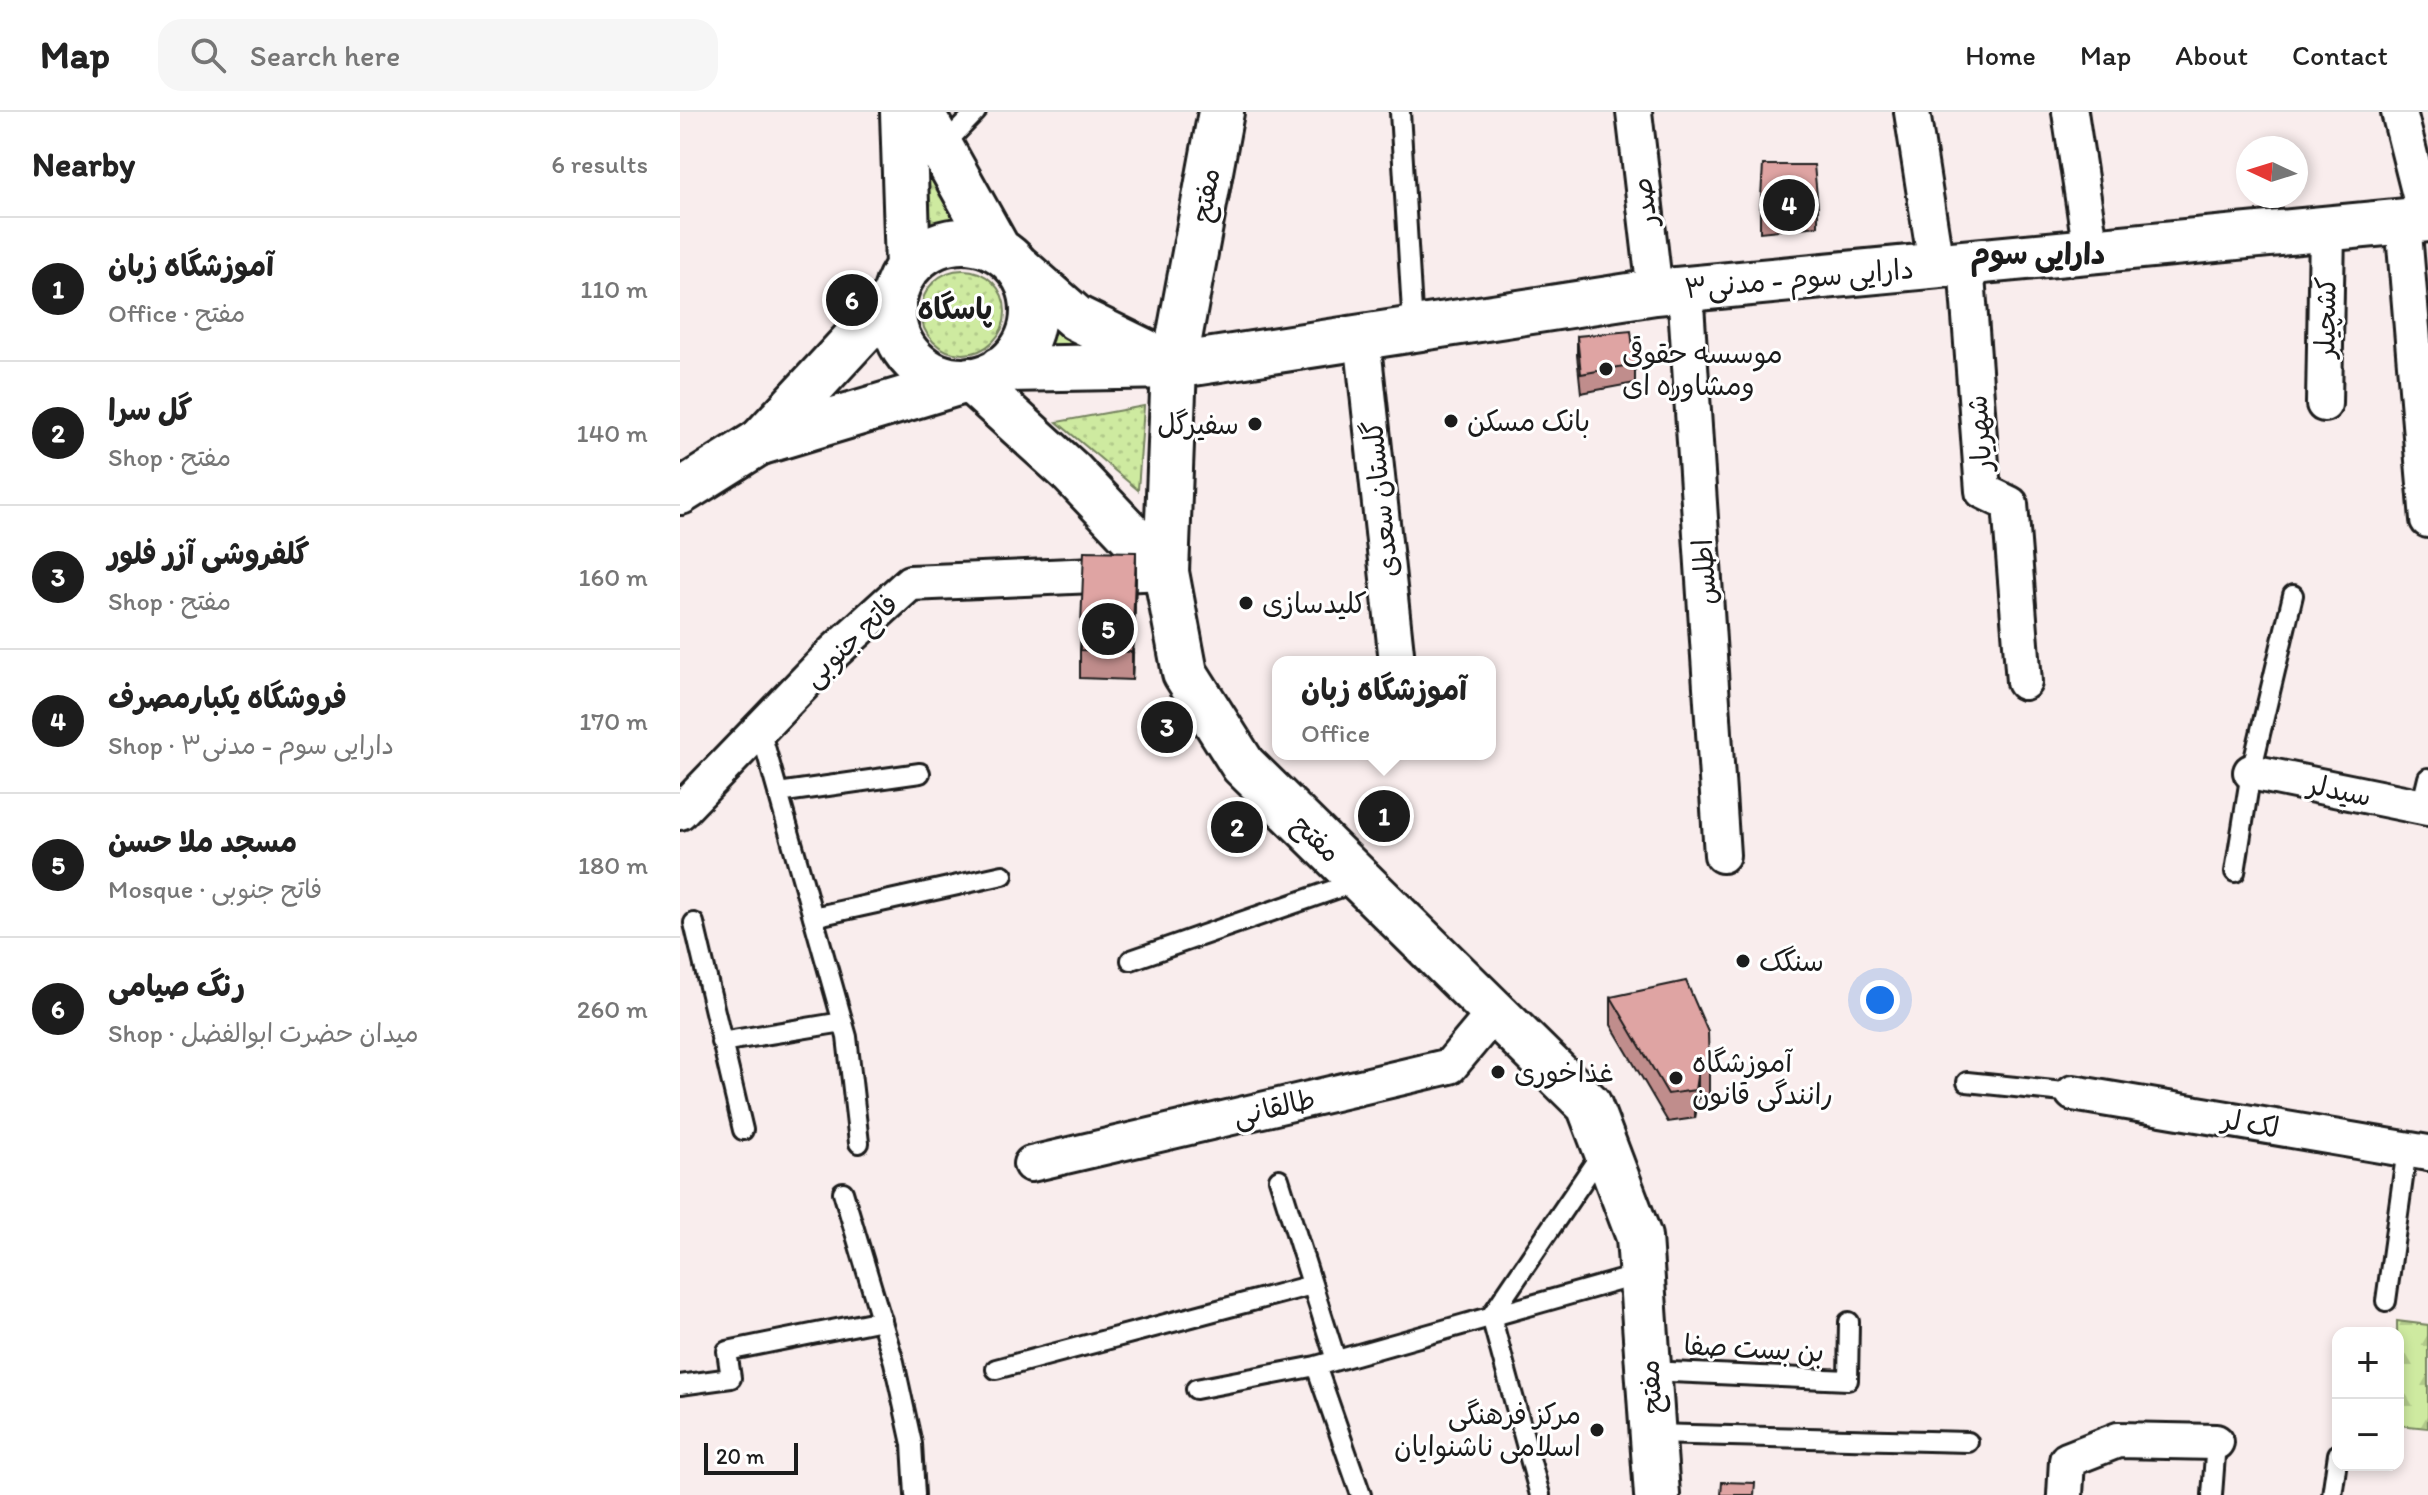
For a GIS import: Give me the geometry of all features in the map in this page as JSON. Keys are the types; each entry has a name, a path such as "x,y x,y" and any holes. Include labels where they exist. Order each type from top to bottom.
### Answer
{"main road":[{"path":"903,112 901,282 893,317 898,338 909,356 924,369 943,378 978,377 1166,572"},
{"name":"مفتح","path":"1221,112 1174,366 1166,572 1185,673 1243,765 1589,1105 1639,1237 1657,1495"},
{"path":"680,492 758,443 978,377 1018,354 1029,334 1031,323 1033,311 1029,289 931,130"},
{"name":"دارایی سوم - مدنی۳","path":"978,377 1174,366 1670,290 2419,220"},
{"path":"758,443 901,282 923,253 940,244 960,240 980,243 1008,259 1076,318 1174,366"}],"street":[{"name":"صدر","path":"1634,112 1670,290"},
{"path":"1912,112 1951,264"},
{"path":"2070,112 2091,251"},
{"path":"2399,112 2419,220 2428,520"},
{"name":"کشچیلر","path":"2324,404 2327,229"},
{"name":"شهریار","path":"1951,264 1983,491 2010,504 2024,682"},
{"name":"اطلس","path":"1670,290 1722,855"},
{"name":"گلستان سعدی","path":"1362,337 1396,656"},
{"name":"فاتح جنوبی","path":"680,812 835,651 910,583 1166,572"},
{"name":"سیدلر","path":"2251,772 2426,798"},
{"name":"طالقانی","path":"1031,1164 1450,1066 1495,1012"},
{"name":"لک لر","path":"2073,1093 2417,1151"},
{"path":"2065,1495 2067,1460 2118,1440 2216,1442"}],"lane":[{"path":"931,130 976,112"},
{"path":"1400,112 1413,329"},
{"path":"2235,872 2251,772 2293,595"},
{"path":"760,729 847,1037 859,1143"},
{"path":"778,793 920,773"},
{"path":"813,917 1003,875"},
{"path":"1131,960 1360,880"},
{"path":"694,923 743,1130"},
{"path":"721,1042 843,1022"},
{"path":"1967,1082 2073,1093"},
{"path":"1540,1495 1491,1316 1605,1147"},
{"path":"2386,1301 2417,1151"},
{"path":"1279,1179 1336,1360"},
{"path":"843,1192 894,1362 912,1444 915,1495"},
{"path":"1196,1389 1316,1366 1642,1274"},
{"path":"996,1369 1312,1285"},
{"path":"680,1385 731,1378 727,1351 882,1320"},
{"name":"بن بست صفا","path":"1648,1371 1848,1380 1849,1322"},
{"path":"1316,1366 1361,1495"},
{"path":"1653,1434 1968,1442"},
{"path":"2212,1495 2216,1442"},
{"path":"2332,1495 2336,1471"}],"green space":[{"path":"919,147 964,229 950,230 926,239"},
{"path":"963,270 979,273 993,282 1002,296 1005,312 1002,328 993,342 979,351 963,354 947,351 933,342 924,328 921,312 924,296 933,282 947,273"},
{"path":"1040,310 1137,358 1025,361 1033,344"},
{"path":"1144,406 1138,490 1057,422"},
{"path":"2397,1321 2428,1325 2428,1428 2404,1426 2404,1327 2397,1327"}],"building":[{"path":"1763,165 1814,165 1818,207 1760,213"},
{"path":"1631,331 1635,364 1581,374 1577,336"},
{"path":"1084,551 1136,552 1132,652 1080,650"},
{"name":"آموزشگاه رانندگی قانون","path":"1686,981 1708,1032 1709,1069 1698,1070 1695,1090 1668,1094 1611,997"},
{"path":"1722,1482 1755,1483 1754,1495 1721,1495"}],"place":[{"name":"فروشگاه یکبارمصرف","path":"1789,205"},
{"name":"رنگ صیامی","path":"852,300"},
{"name":"موسسه حقوقی ومشاوره ای","path":"1606,369"},
{"name":"بانک مسکن","path":"1451,421"},
{"name":"سفیرگل","path":"1255,424"},
{"name":"کلیدسازی","path":"1246,603"},
{"name":"مسجد ملا حسن","path":"1108,629"},
{"name":"گلفروشی آزر فلور","path":"1167,727"},
{"name":"آموزشگاه زبان","path":"1384,816"},
{"name":"گل سرا","path":"1237,827"},
{"name":"سنگک","path":"1743,961"},
{"name":"غذاخوری","path":"1498,1072"},
{"name":"آموزشگاه رانندگی قانون","path":"1676,1078"},
{"name":"مرکز فرهنگی اسلامی ناشنوایان","path":"1597,1430"}],"district":[{"name":"دارایی سوم","path":"2038,253"},
{"name":"پاسگاه","path":"955,308"}]}
